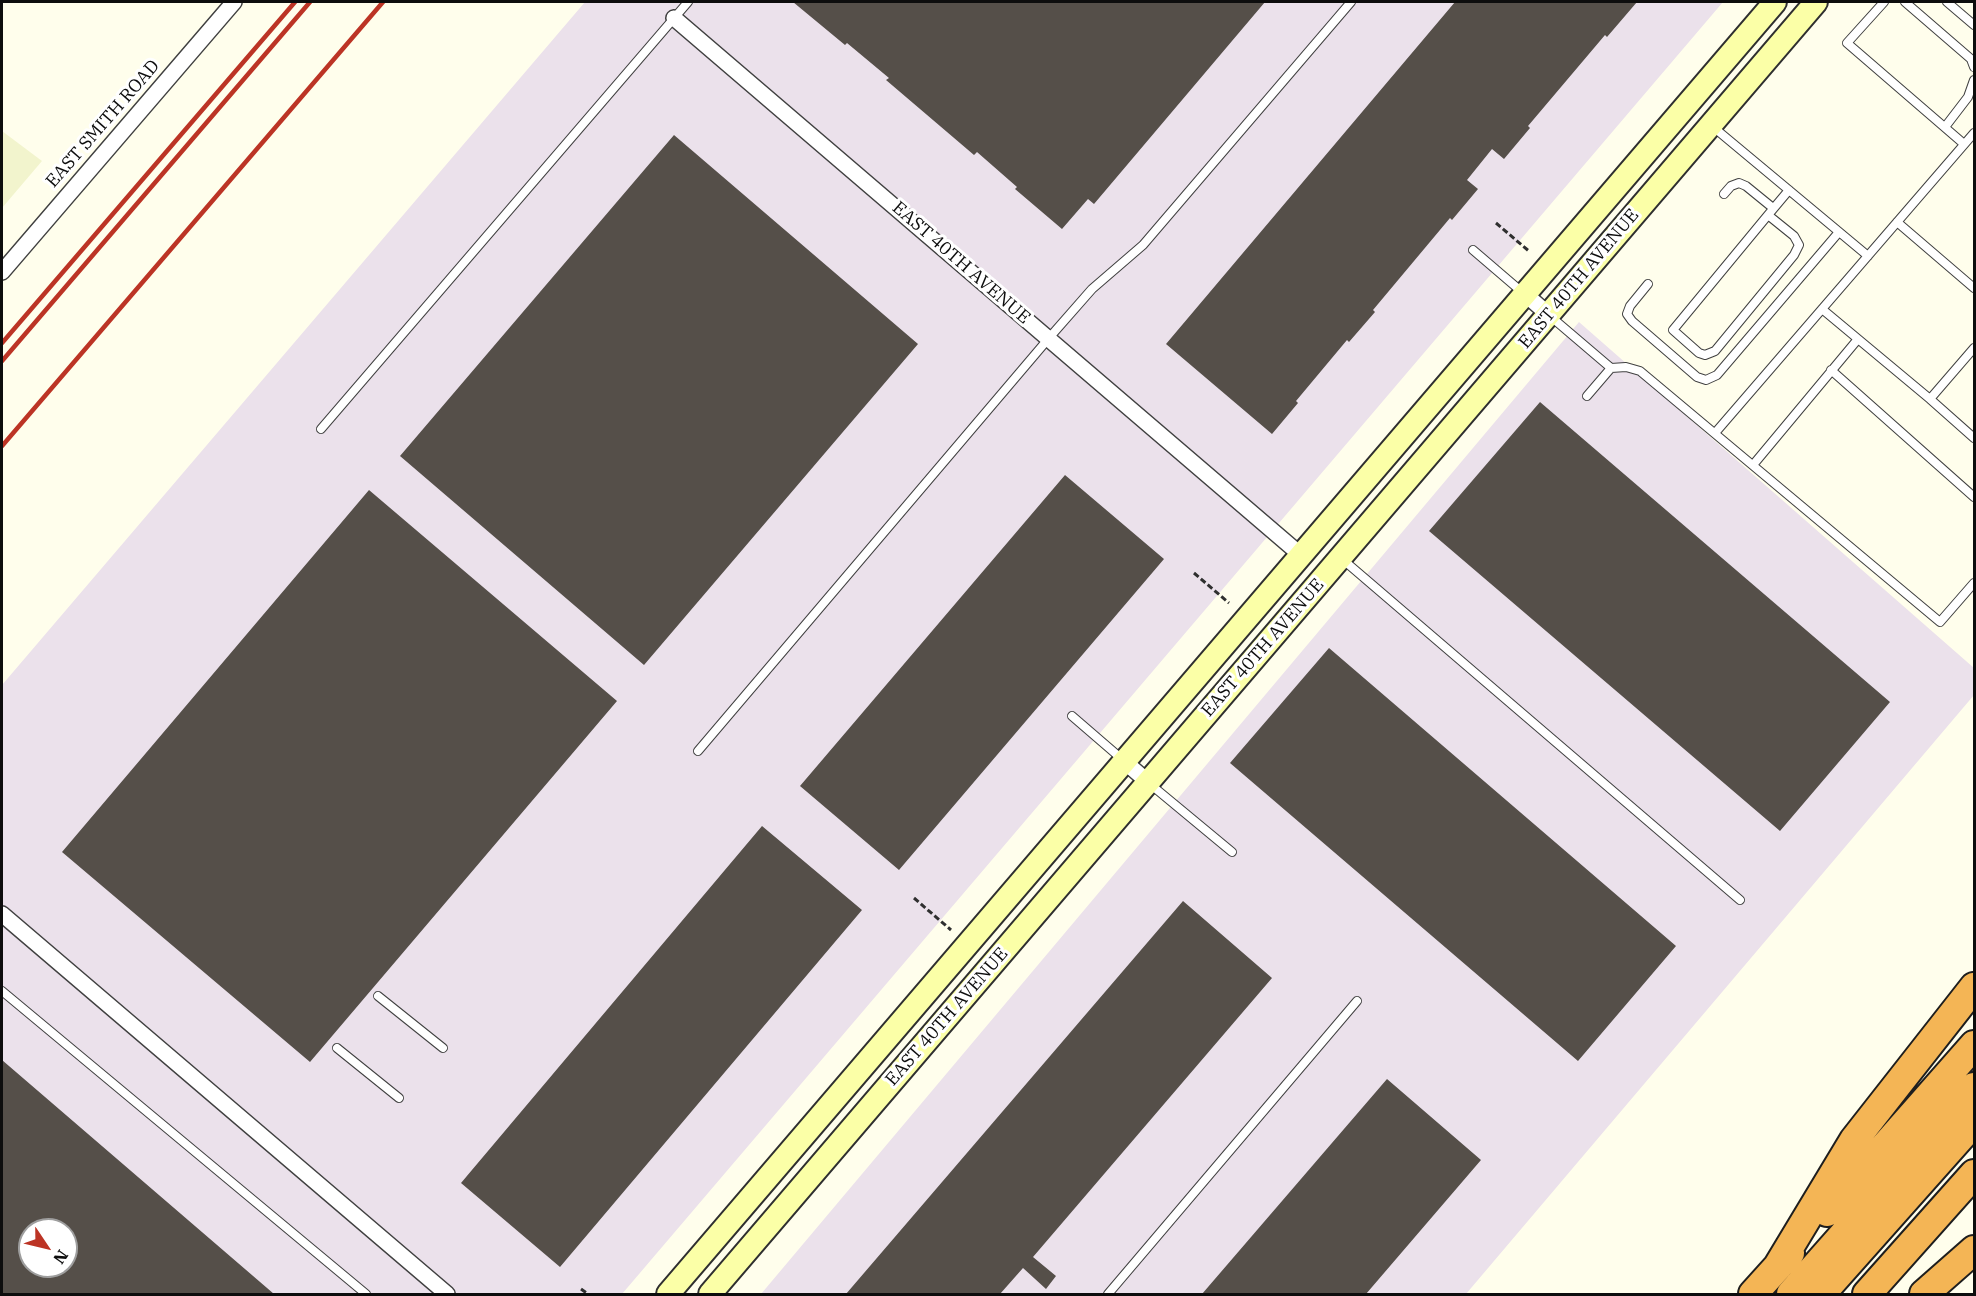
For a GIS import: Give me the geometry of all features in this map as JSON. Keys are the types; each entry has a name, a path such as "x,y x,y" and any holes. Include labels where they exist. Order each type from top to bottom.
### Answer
{"highway":[{"path":"1779,1266 1854,1140 1974,987"},
{"path":"1753,1294 1974,1045"},
{"path":"1791,1294 1974,1087"},
{"path":"1821,1294 1974,1122"},
{"path":"1867,1294 1974,1174"},
{"path":"1924,1294 1974,1250"}],"street":[{"name":"EAST SMITH ROAD","path":"2,272 234,2"},
{"name":"EAST 40TH AVENUE","path":"668,1294 1775,2"},
{"name":"EAST 40TH AVENUE","path":"710,1294 1816,2"},
{"name":"EAST 40TH AVENUE","path":"674,18 1302,556"},
{"path":"1525,294 1549,315"},
{"path":"1260,650 1298,588 1304,568 1302,556"},
{"path":"1125,762 1148,782"},
{"path":"2,914 447,1294"}],"lane":[{"path":"321,429 688,2"},
{"path":"698,751 1049,338 1092,290 1143,245 1352,2"},
{"path":"1884,2 1847,43 1965,144"},
{"path":"1905,2 1971,59 1974,67"},
{"path":"1947,2 1974,26"},
{"path":"1945,127 1968,96 1974,80"},
{"path":"1711,125 1868,256"},
{"path":"1715,433 1974,133"},
{"path":"1724,194 1731,186 1740,183 1773,208"},
{"path":"1768,215 1794,236 1799,245 1794,255 1715,351 1705,355 1699,353 1673,330 1773,208 1789,190"},
{"path":"1897,222 1974,288"},
{"path":"1648,284 1630,306 1627,314 1632,321 1697,377 1706,380 1717,375 1839,232"},
{"path":"1473,250 1525,294"},
{"path":"1822,309 1974,438"},
{"path":"1549,315 1611,368 1626,367 1640,371 1940,621 1974,583"},
{"path":"1753,465 1858,339"},
{"path":"1930,399 1974,348"},
{"path":"1587,396 1611,368"},
{"path":"1831,370 1974,496"},
{"path":"1340,557 1740,900"},
{"path":"1072,716 1125,762"},
{"path":"1148,782 1232,852"},
{"path":"2,991 366,1294"},
{"path":"378,996 442,1048"},
{"path":"1108,1294 1357,1001"},
{"path":"337,1048 399,1098"}],"path":[{"path":"1496,223 1530,252"},
{"path":"1194,573 1229,603"},
{"path":"914,898 951,930"},
{"path":"581,1288 588,1294"}],"shaded area":[{"path":"585,2 1723,2 622,1294 2,1294 2,685"},
{"path":"1579,322 1974,668 1974,695 1466,1294 761,1294"}],"green space":[{"path":"2,131 42,161 2,208"}],"building":[{"path":"793,2 1265,2 1094,204 1088,199 1062,229 1015,189 1017,187 977,152 974,155 886,80 889,78"},
{"path":"1455,2 1637,2 1607,37 1605,35 1528,126 1530,128 1504,159 1492,149 1467,180 1478,189 1452,220 1450,218 1349,342 1347,340 1296,401 1298,403 1272,434 1166,344"},
{"path":"674,135 918,344 644,665 400,456"},
{"path":"1540,402 1890,702 1780,831 1429,531"},
{"path":"1065,475 1164,559 899,870 800,786"},
{"path":"369,490 617,701 310,1062 62,852"},
{"path":"1329,648 1676,946 1578,1061 1230,763"},
{"path":"762,826 862,910 560,1267 461,1183"},
{"path":"1183,901 1272,978 1033,1257 1056,1276 1046,1289 1023,1268 1000,1294 846,1294"},
{"path":"2,1060 274,1294 2,1294"},
{"path":"1387,1079 1481,1160 1366,1294 1202,1294"}],"railway":[{"path":"2,343 295,2"},
{"path":"2,361 310,2"},
{"path":"2,446 383,2"}]}
